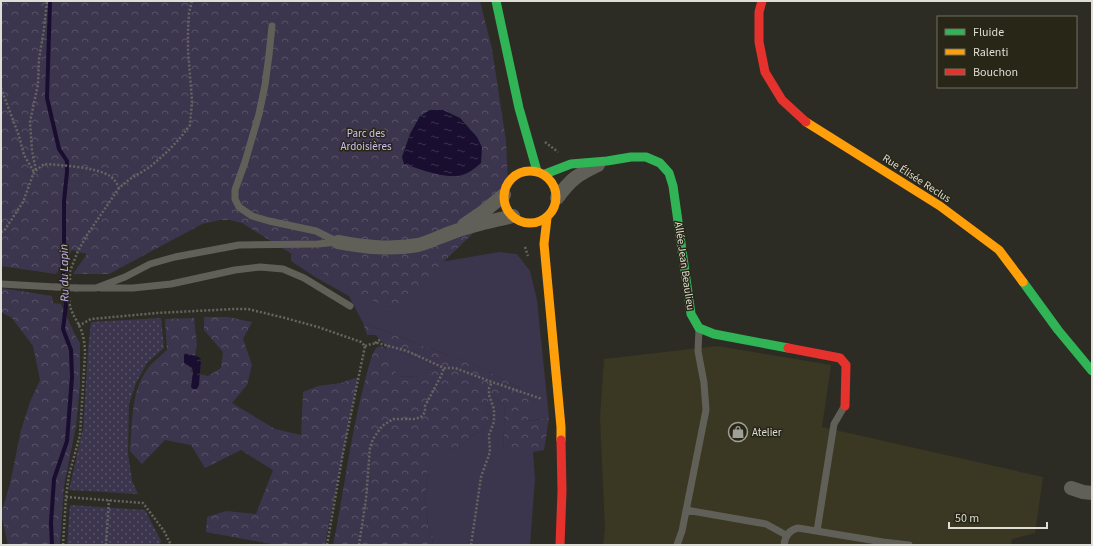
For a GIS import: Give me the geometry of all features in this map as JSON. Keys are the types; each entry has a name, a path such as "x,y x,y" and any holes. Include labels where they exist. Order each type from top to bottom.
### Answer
{"street":[{"path":"454,232 518,219 532,223 540,222 552,212 557,198 556,189 552,181 541,172 529,146 514,86 496,1"},
{"name":"Rue Élisée Reclus","path":"762,1 759,12 760,50 765,72 782,100 803,120 940,206 999,250 1058,330 1092,371"},
{"path":"514,86 516,132"},
{"name":"Allée Jean Beaulieu","path":"541,172 571,164 631,157 646,157 660,163 669,173 673,186 691,314 699,328"},
{"name":"Allée Jean Beaulieu","path":"557,198 567,184 577,176 607,161"},
{"path":"529,234 518,219 508,210 504,203 505,187 515,171 529,170 541,172"},
{"path":"338,242 380,247 405,247 436,240 454,232 504,195"},
{"path":"546,218 544,244 561,427 562,491 560,545"},
{"path":"536,252 548,293"},
{"path":"699,328 714,334 840,358 846,365 844,406"},
{"path":"1071,488 1092,493"}],"lane":[{"path":"272,26 265,85 259,114 249,150 235,190 235,199 239,207 252,216 276,223 316,230 338,242"},
{"path":"96,288 150,264 175,257 239,245 318,244 338,242"},
{"path":"1,284 76,288 133,288 171,284 235,270 260,267 282,269 304,278 350,306"},
{"path":"677,545 682,531 706,410 704,383 698,351 699,328"},
{"path":"817,531 834,424 844,406"},
{"path":"686,510 766,524 786,535"},
{"path":"784,545 786,535 790,531 798,528 909,545"},
{"path":"847,545 849,536"}],"path":[{"path":"1,232 4,231 23,202 35,171 30,122 38,84 39,59 47,1"},
{"path":"70,271 78,251 87,235 119,188 130,179 150,167 169,150 190,125 192,101 188,31 189,13 192,1"},
{"path":"1,88 20,136 24,155 35,171"},
{"path":"35,171 44,164 69,166 96,171 109,175 116,181 119,188"},
{"path":"63,545 69,475 80,435 85,345 82,331 69,303"},
{"path":"78,325 91,319 165,313 248,309 318,327 361,342 365,346"},
{"path":"365,346 381,339"},
{"path":"374,343 407,351 444,368 455,368 544,399 546,402"},
{"path":"327,545 343,453 365,346"},
{"path":"359,545 366,499 370,447 373,438 382,426 393,419 415,420 421,417 425,412 425,406 444,368"},
{"path":"471,545 481,477 490,452 489,435 494,422 494,408 489,395 489,388 492,382"},
{"path":"66,497 143,502 164,532 171,545"},
{"path":"106,545 109,500"}],"shaded area":[{"path":"717,346 831,365 822,427 1043,477 1035,533 1012,539 1011,545 603,545 605,529 600,418 604,359"}],"green space":[{"name":"Parc des Ardoisières","path":"1,1 480,1 492,49 506,141 508,183 499,203 489,218 413,291 389,311 377,302 360,296 242,223 230,220 220,220 202,224 109,274 73,274 87,254 72,250 56,274 1,266"},
{"path":"499,252 517,254 530,271 537,300 549,418 527,421 536,397 482,368 363,323 349,296 315,277 291,261 291,254 333,262 423,265"},
{"path":"1,288 52,296 53,303 61,304 80,343 80,385 76,426 64,486 60,545 8,545 1,514 10,484 21,430 30,402 40,380 33,346 12,318 1,312"},
{"path":"204,317 228,317 252,322 243,339 252,365 247,385 232,403 275,429 301,435 303,392 318,386 341,383 358,377 325,545 277,545 206,532 207,517 226,511 256,514 273,470 241,450 205,468 191,445 165,440 142,464 130,451 132,418 138,386 149,367 167,350 165,319 194,318 197,345 191,372 208,376 221,368 223,352 204,330"},
{"path":"161,318 164,348 147,363 136,383 129,404 128,453 132,481 138,494 69,490 83,429 91,322"},
{"path":"363,323 482,368 536,397 528,421 549,418 544,450 533,452 503,452 505,406 492,396 489,397 485,411 493,416 486,423 481,432 475,433 461,446 448,450 434,459 428,469 425,497 428,527 433,537 432,545 333,545 359,405 369,366 375,350 380,346 385,348 397,376 418,377 425,370 439,368 412,355 387,349 376,335 367,335"},
{"path":"385,348 412,355 439,368 425,370 419,377 396,376"},
{"path":"489,396 492,396 505,406 503,452 533,452 535,479 530,545 432,545 433,537 428,527 425,497 428,469 433,459 448,450 461,446 475,433 481,432 486,423 493,416 485,411"},
{"path":"70,505 145,510 161,541 160,544 67,545"}],"water":[{"path":"430,110 443,110 460,118 477,137 482,147 481,163 467,173 458,176 434,174 404,164 402,157 410,134 420,116"},
{"path":"185,353 199,357 201,360 199,385 197,389 193,389 191,387 193,371 192,368 184,363"}],"waterway":[{"name":"Ru du Lapin","path":"50,1 47,98 59,149 67,161 64,201 63,255 66,305 63,329 71,350 72,377 67,441 54,479 51,523 52,545"}],"traffic: fast":[{"path":"496,1 519,108 537,171"},
{"path":"545,174 571,164 631,157 646,157 660,163 669,173 673,186 691,314 699,328 714,334 788,348"},
{"path":"1023,282 1058,330 1092,371"}],"traffic: slow":[{"path":"806,122 940,206 999,250 1023,282"},
{"path":"525,171 535,171 549,178 556,192 556,197 556,202 549,216 535,223 525,223 515,219 508,212 504,202 504,192 508,182 515,175 525,171"},
{"path":"547,218 544,244 561,440"}],"traffic: jam":[{"path":"762,1 759,12 759,42 765,72 782,100 806,122"},
{"path":"788,348 840,358 846,365 845,406"},
{"path":"560,545 562,491 561,440"}],"place":[{"name":"Atelier","path":"738,432"}]}
